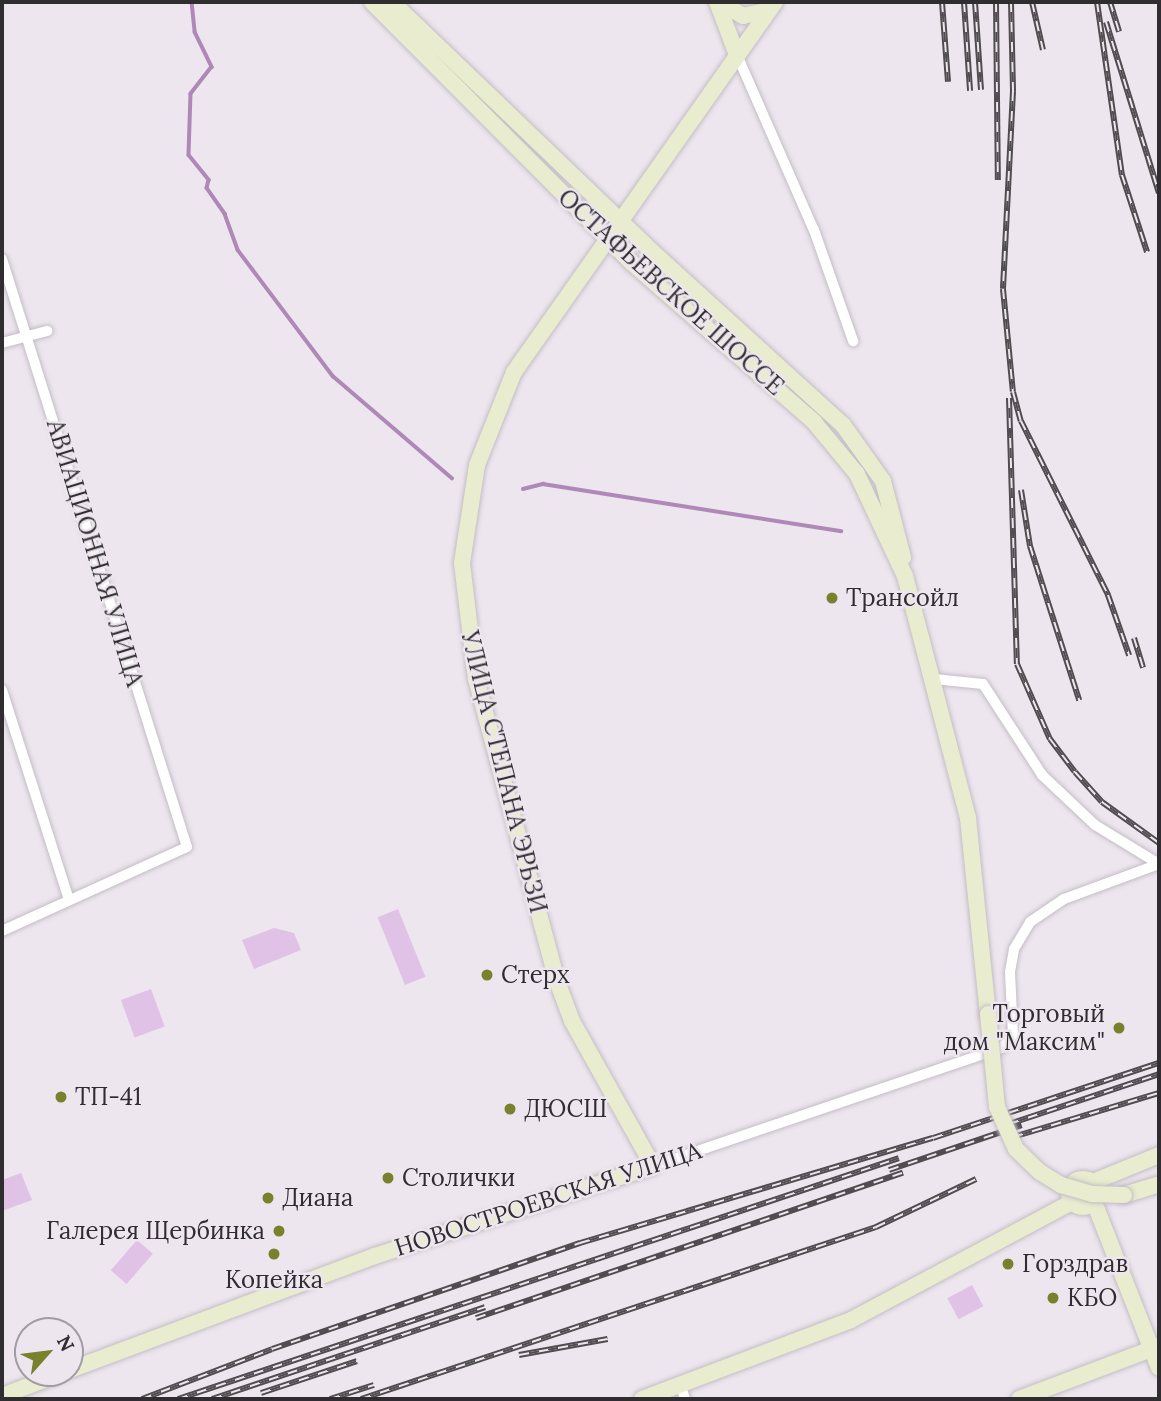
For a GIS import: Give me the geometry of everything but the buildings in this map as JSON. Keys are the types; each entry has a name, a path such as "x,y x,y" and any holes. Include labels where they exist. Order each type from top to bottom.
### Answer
{"main road":[{"name":"ОСТАФЬЕВСКОЕ ШОССЕ","path":"372,2 606,237 830,438 869,495 905,576"},
{"name":"ОСТАФЬЕВСКОЕ ШОССЕ","path":"392,2 618,220 856,440 890,500 905,576 934,679 968,818 976,875 995,1097 1006,1132 1023,1156 1049,1178 1083,1193 1124,1195 1159,1184"},
{"path":"718,2 743,16 772,6"},
{"path":"718,2 737,55"},
{"name":"УЛИЦА СТЕПАНА ЭРЬЗИ","path":"653,1166 572,1021 556,981 476,679 462,587 469,502 477,464 500,402 532,342 772,6"},
{"path":"1093,1182 1159,1155"},
{"name":"НОВОСТРОЕВСКАЯ УЛИЦА","path":"84,1365 374,1256 653,1166"},
{"path":"1072,1202 1073,1183 1084,1178 1093,1182 1097,1191 1094,1202 1156,1347 1159,1368"},
{"path":"1072,1202 1083,1207 1094,1202"},
{"path":"642,1399 683,1393 850,1320 1072,1202"},
{"path":"1019,1399 1156,1347"},
{"path":"2,1396 25,1387"}],"street":[{"path":"737,55 814,230 853,341"},
{"name":"АВИАЦИОННАЯ УЛИЦА","path":"2,259 187,848 69,900"},
{"path":"2,343 47,331"},
{"path":"934,679 983,684 1042,775 1095,825 1159,864"},
{"path":"2,690 69,900 2,931"},
{"name":"НОВОСТРОЕВСКАЯ УЛИЦА","path":"653,1166 991,1053 1008,1043 1014,1023 1010,972 1014,949 1030,922 1064,899 1159,864"}],"shaded area":[{"path":"398,909 425,977 405,985 378,917"},
{"path":"274,928 294,933 301,950 254,969 242,940"},
{"path":"151,989 165,1027 135,1038 121,1000"},
{"path":"21,1173 32,1200 2,1211 2,1180"},
{"path":"137,1240 153,1254 127,1284 111,1270"},
{"path":"972,1285 983,1306 959,1319 947,1298"}],"waterway":[{"path":"192,2 195,32 212,67 191,94 189,155 209,180 207,188 225,214 238,250 333,376 452,478"},
{"path":"523,489 543,484 841,531"}],"railway":[{"path":"942,2 948,82"},
{"path":"964,2 970,91"},
{"path":"975,2 981,90"},
{"path":"996,2 998,180"},
{"path":"1011,2 1013,91 1003,289 1013,392 1021,421 1108,595 1129,655"},
{"path":"1032,2 1043,50"},
{"path":"1097,2 1122,175 1147,252"},
{"path":"1110,2 1119,32"},
{"path":"1106,22 1159,193"},
{"path":"1009,398 1017,664 1050,739 1075,772 1102,802 1159,843"},
{"path":"1021,490 1030,546 1079,700"},
{"path":"1134,638 1143,668"},
{"path":"142,1399 272,1349 580,1243 933,1138 1159,1063"},
{"path":"1009,1124 1159,1074"},
{"path":"1013,1137 1159,1093"},
{"path":"889,1170 1022,1125"},
{"path":"178,1399 899,1158"},
{"path":"476,1318 903,1173"},
{"path":"361,1399 876,1227 976,1179"},
{"path":"212,1399 485,1307"},
{"path":"519,1355 608,1339"},
{"path":"261,1393 357,1361"},
{"path":"330,1399 374,1385"}],"place":[{"name":"Трансойл","path":"832,598"},
{"name":"Стерх","path":"487,975"},
{"name":"Торговый дом \"Максим\"","path":"1119,1028"},
{"name":"ТП-41","path":"61,1097"},
{"name":"ДЮСШ","path":"510,1109"},
{"name":"Столички","path":"388,1178"},
{"name":"Диана","path":"268,1198"},
{"name":"Галерея Щербинка","path":"279,1231"},
{"name":"Копейка","path":"274,1254"},
{"name":"Горздрав","path":"1008,1264"},
{"name":"КБО","path":"1053,1298"}]}
